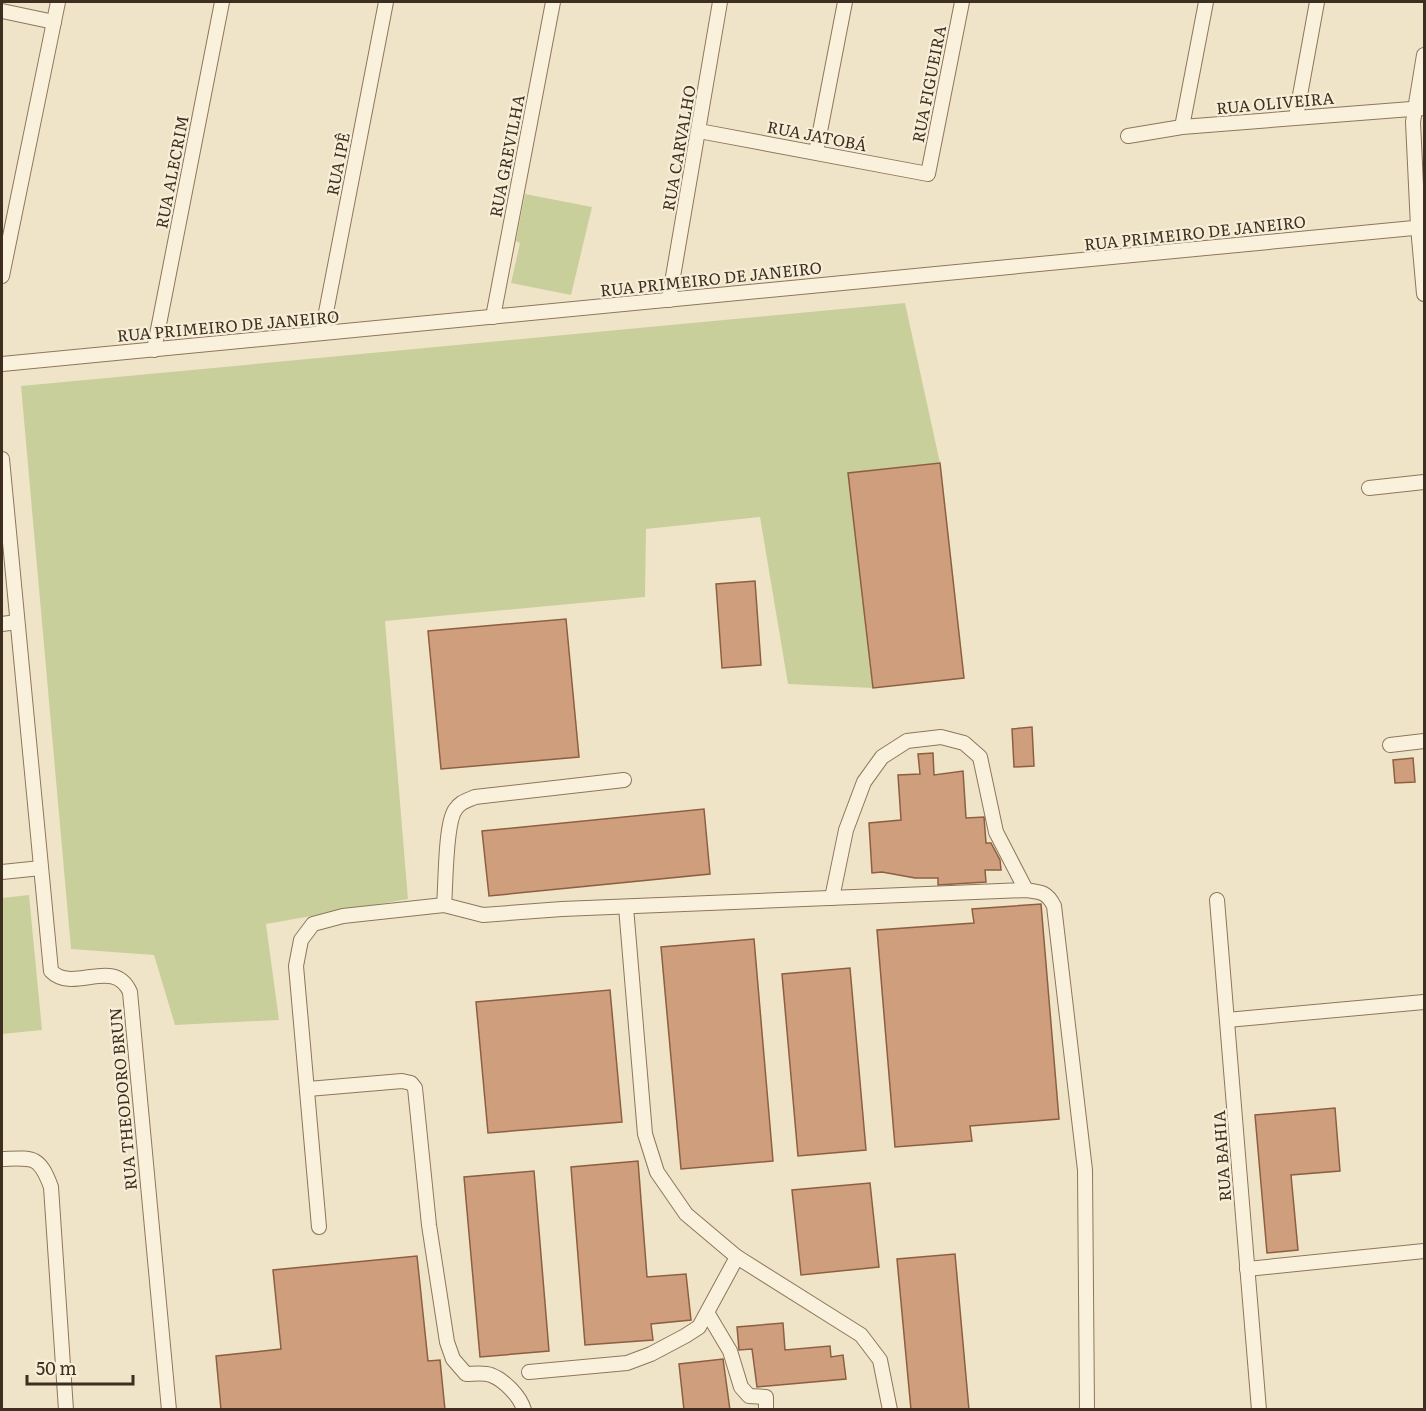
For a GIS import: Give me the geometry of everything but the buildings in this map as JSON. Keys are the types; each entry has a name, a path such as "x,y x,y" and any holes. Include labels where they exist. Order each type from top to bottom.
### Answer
{"street":[{"path":"2,276 7,216 58,2"},
{"name":"RUA ALECRIM","path":"154,350 222,2"},
{"name":"RUA IPÊ","path":"322,333 386,2"},
{"name":"RUA GREVILHA","path":"493,317 554,2"},
{"name":"RUA CARVALHO","path":"669,300 720,2"},
{"path":"816,152 846,2"},
{"name":"RUA FIGUEIRA","path":"928,174 962,2"},
{"path":"1182,127 1206,2"},
{"path":"1296,117 1317,2"},
{"path":"2,11 54,22"},
{"path":"1425,55 1419,108 1413,122 1425,294"},
{"name":"RUA OLIVEIRA","path":"1128,136 1182,127 1419,108"},
{"name":"RUA JATOBÁ","path":"699,131 928,174"},
{"name":"RUA PRIMEIRO DE JANEIRO","path":"2,364 1421,227"},
{"name":"RUA THEODORO BRUN","path":"2,459 51,971 56,976 69,978 115,976 126,981 130,992 169,1410"},
{"path":"1369,488 1425,482"},
{"path":"2,624 17,622"},
{"path":"832,898 846,830 864,782 882,757 907,741 941,737 964,743 980,757 996,832 1026,890"},
{"path":"1390,745 1425,741"},
{"path":"444,905 449,830 453,812 460,803 475,797 624,780"},
{"path":"2,872 41,868"},
{"path":"319,1227 309,1089 296,966 301,940 314,924 343,916 444,905 483,915 562,909 1026,890 1040,892 1050,897 1054,906 1085,1170 1087,1410"},
{"name":"RUA BAHIA","path":"1217,900 1259,1410"},
{"path":"626,907 645,1134 657,1172 686,1214 737,1257 861,1335 880,1360 890,1410"},
{"path":"1227,1020 1425,1002"},
{"path":"309,1089 402,1081 411,1083 415,1088 429,1225 447,1342 453,1359 466,1374 490,1374 514,1393 521,1401 524,1410"},
{"path":"2,1159 29,1158 43,1167 51,1187 66,1410"},
{"path":"1247,1269 1425,1251"},
{"path":"530,1372 627,1363 651,1354 685,1336 699,1327 708,1314 737,1257"},
{"path":"708,1314 730,1351 741,1386 750,1396 766,1397 766,1410"}],"green space":[{"path":"525,194 592,207 571,295 511,283 520,243 516,241"},
{"path":"905,303 940,463 849,473 873,688 788,684 760,517 646,529 645,597 385,621 408,899 266,924 279,1020 175,1025 154,955 71,949 21,386"},
{"path":"29,895 42,1030 2,1034 2,898"}]}
